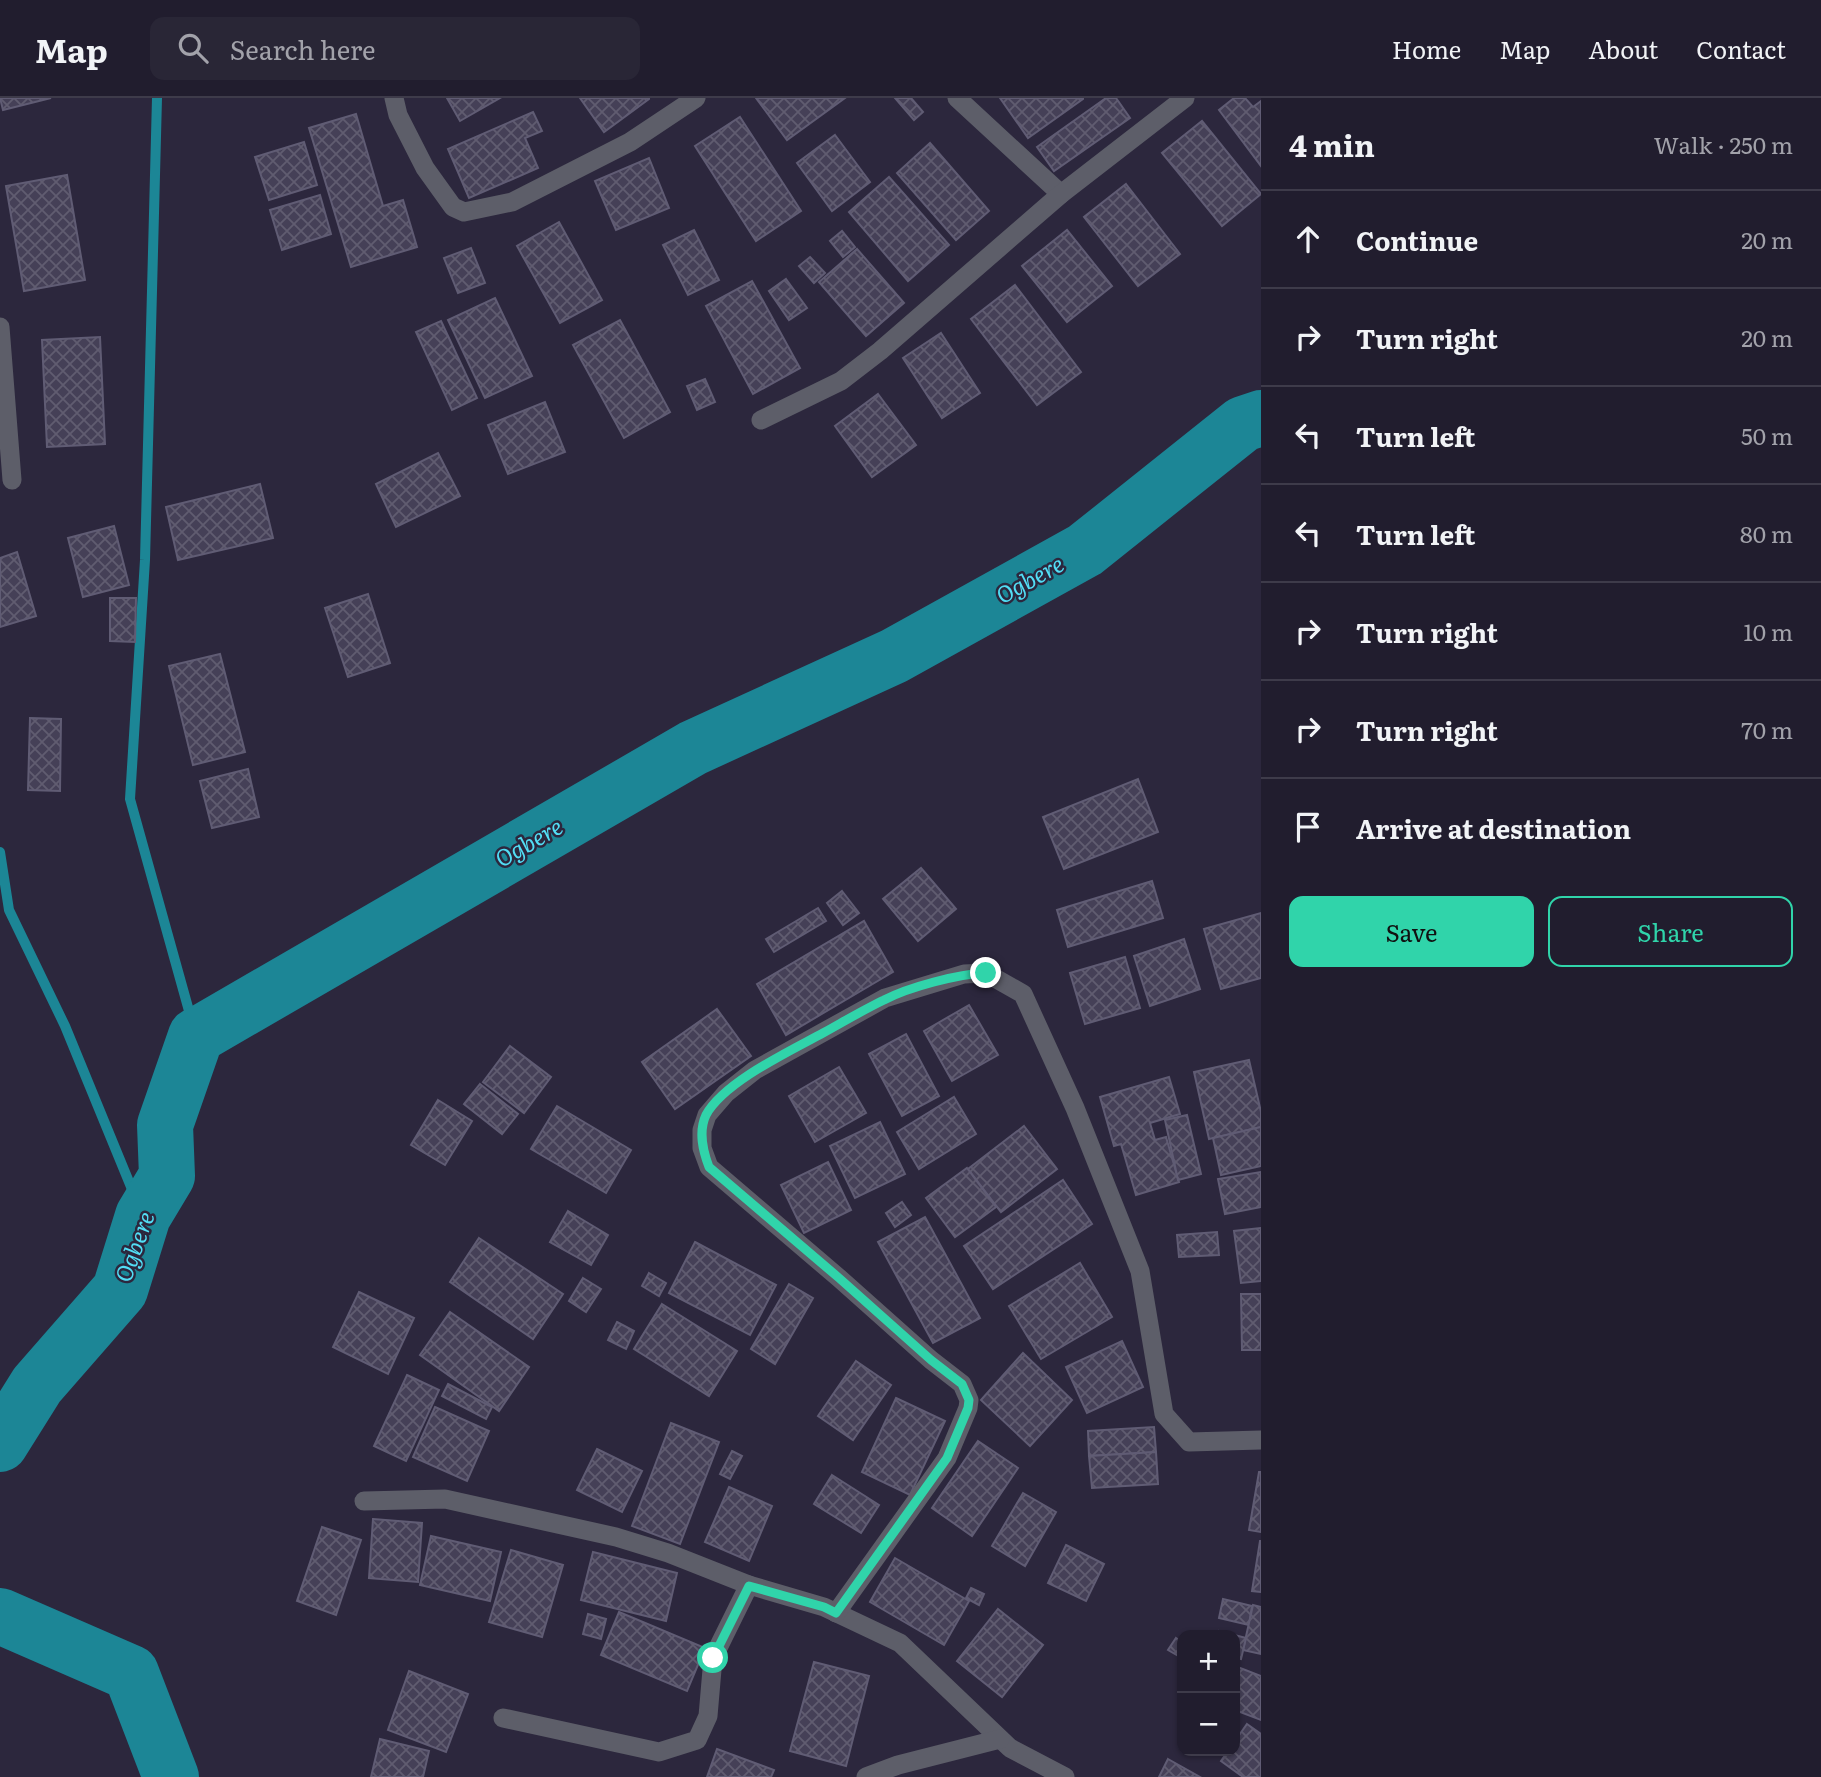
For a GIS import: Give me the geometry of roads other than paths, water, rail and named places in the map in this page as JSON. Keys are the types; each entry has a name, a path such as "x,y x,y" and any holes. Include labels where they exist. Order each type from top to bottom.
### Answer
{"street":[{"path":"394,98 398,115 425,167 453,207 464,212 512,202 630,142 696,98"},
{"path":"957,98 1061,194"},
{"path":"761,420 841,381 880,351 1061,194 1185,98"},
{"path":"0,327 12,480"},
{"path":"836,1613 947,1458 969,1400 962,1384 709,1167 702,1148 702,1130 707,1115 726,1093 755,1070 886,999 964,974 986,973 1023,994 1075,1108 1140,1271 1164,1414 1189,1442 1261,1440"},
{"path":"364,1501 446,1499 616,1537 668,1553 749,1586 824,1607 901,1643 1010,1748 1065,1777"},
{"path":"503,1718 659,1752 697,1740 708,1716 713,1658 749,1586"},
{"path":"866,1777 898,1765 1000,1739"}],"waterway":[{"path":"157,98 145,560 130,799 196,1036"},
{"name":"Ogbere","path":"0,1444 37,1385 120,1290 143,1216 167,1176 165,1125 196,1036 693,748 894,656 1085,550 1243,424 1261,418"},
{"path":"0,852 9,910 65,1026 143,1216"},
{"name":"Ogbere","path":"0,1616 131,1673 171,1777"}]}
